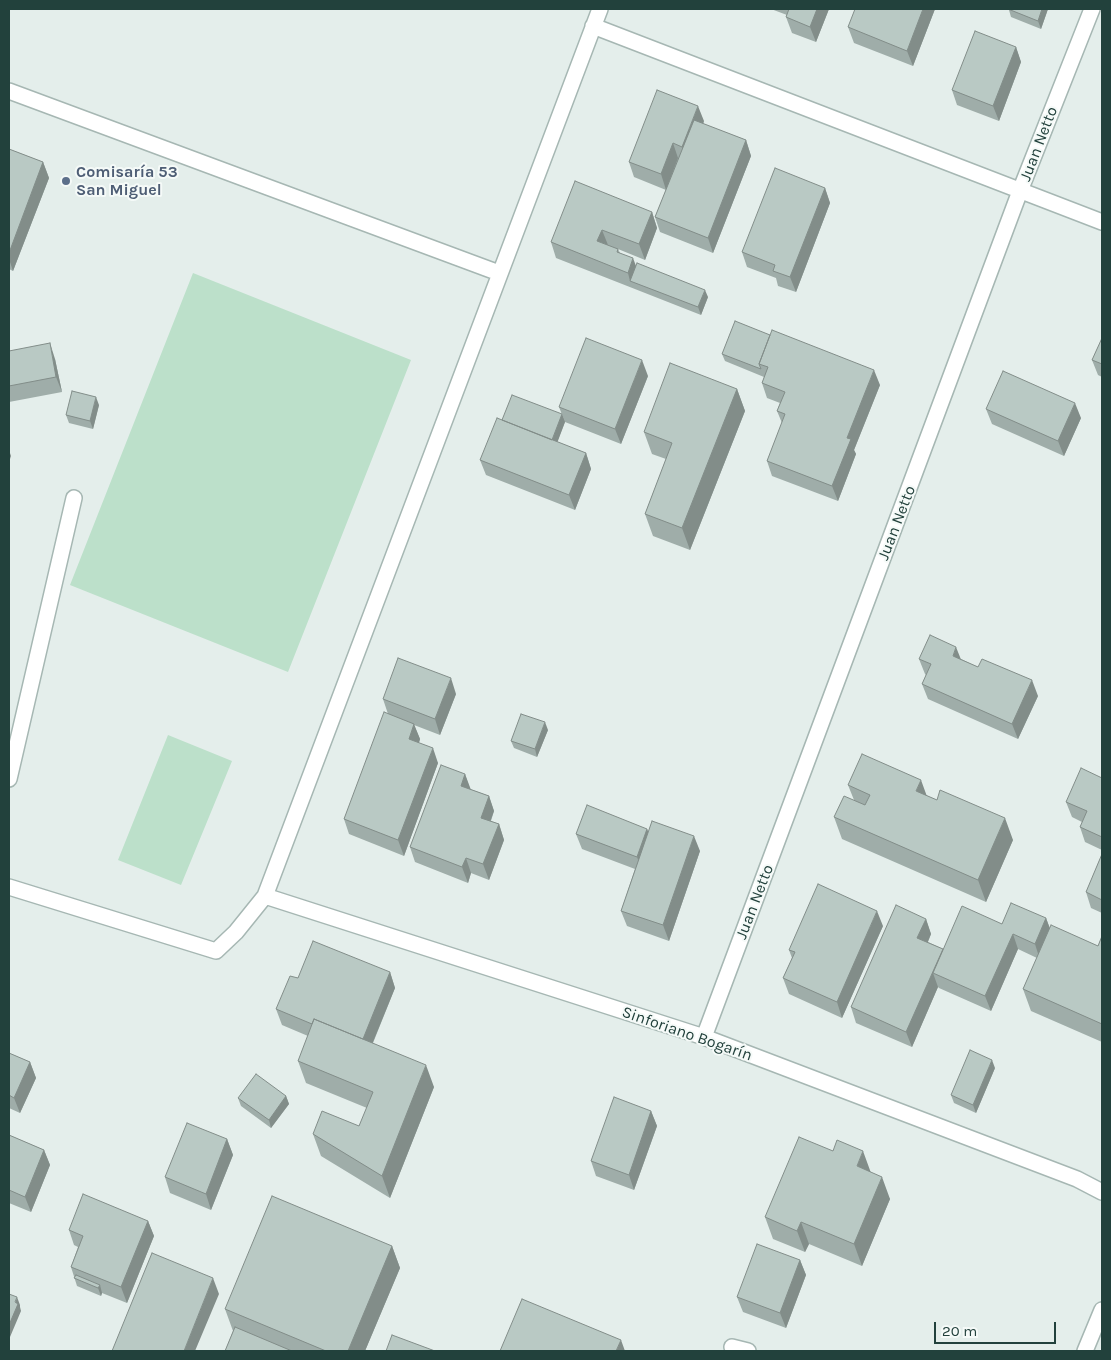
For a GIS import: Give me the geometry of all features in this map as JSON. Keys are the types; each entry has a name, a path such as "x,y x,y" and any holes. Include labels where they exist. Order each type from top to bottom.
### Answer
{"street":[{"path":"9,887 216,951 236,932 265,896 600,9"},
{"name":"Juan Netto","path":"704,1038 1020,191 1092,9"},
{"path":"593,26 1102,222"},
{"path":"9,91 499,273"},
{"path":"9,778 74,498"},
{"name":"Sinforiano Bogarín","path":"265,896 704,1038 1077,1179 1102,1192"},
{"path":"1085,1351 1102,1310"},
{"path":"732,1347 748,1351"}],"green space":[{"path":"193,273 411,360 288,672 70,585"},
{"path":"168,735 232,761 181,885 118,860"}],"building":[{"path":"789,9 817,9 810,27 786,17"},
{"path":"855,9 923,9 907,51 848,27"},
{"path":"1008,9 1042,9 1038,21"},
{"path":"975,31 1016,47 993,106 952,90"},
{"path":"657,90 698,106 682,147 673,143 661,174 629,162"},
{"path":"694,120 746,140 708,238 655,217"},
{"path":"9,149 43,162 9,253"},
{"path":"775,168 825,188 790,277 773,271 775,265 742,252"},
{"path":"575,181 652,212 639,244 602,230 597,241 618,249 617,252 633,258 628,273 551,242"},
{"path":"637,263 705,290 698,307 630,281"},
{"path":"735,321 770,335 759,364 761,369 722,354"},
{"path":"772,330 874,370 847,438 851,439 832,486 767,461 785,414 777,411 785,392 762,383 768,367 759,364"},
{"path":"586,338 642,360 615,429 559,407"},
{"path":"1102,338 1102,364 1092,360"},
{"path":"50,343 56,377 9,386 9,351"},
{"path":"670,363 737,389 682,528 645,514 672,443 644,432"},
{"path":"1003,371 1075,403 1058,441 986,409"},
{"path":"72,391 96,397 90,421 66,415"},
{"path":"512,395 562,414 552,440 502,420"},
{"path":"497,418 586,453 569,495 480,460"},
{"path":"930,635 956,647 953,656 978,667 982,659 1032,680 1012,724 922,684 931,664 919,659"},
{"path":"398,658 451,678 435,719 383,699"},
{"path":"384,712 414,724 409,739 433,748 398,840 344,819"},
{"path":"521,714 545,722 535,749 511,741"},
{"path":"862,754 921,780 916,791 937,800 940,790 1005,818 978,880 834,817 844,796 865,805 870,795 848,785"},
{"path":"441,765 465,774 461,786 489,796 481,818 499,824 483,864 466,858 462,867 410,847"},
{"path":"1081,768 1102,778 1102,837 1080,827 1087,811 1066,802"},
{"path":"587,805 647,829 637,857 576,834"},
{"path":"652,821 694,836 663,925 621,911"},
{"path":"1102,854 1102,900 1086,892"},
{"path":"818,884 877,911 837,1002 783,978 795,952 789,950"},
{"path":"1011,903 1046,918 1035,944 1013,934 985,996 933,973 962,906 1002,924"},
{"path":"896,905 926,919 917,938 943,949 906,1032 851,1007"},
{"path":"1051,925 1098,946 1102,936 1102,1024 1023,989"},
{"path":"313,941 390,972 363,1039 314,1019 312,1024 276,1009 290,976 298,978"},
{"path":"314,1019 426,1065 382,1176 313,1134 322,1111 359,1126 373,1092 298,1061"},
{"path":"970,1050 992,1060 973,1105 951,1095"},
{"path":"9,1053 30,1062 14,1098 9,1095"},
{"path":"256,1074 286,1096 269,1120 238,1098"},
{"path":"614,1097 651,1111 629,1175 591,1161"},
{"path":"187,1123 227,1139 206,1194 165,1177"},
{"path":"9,1135 44,1150 25,1197 9,1190"},
{"path":"799,1137 833,1151 837,1140 863,1151 857,1166 882,1177 854,1244 801,1222 797,1231 765,1217"},
{"path":"83,1194 148,1221 121,1287 71,1267 83,1236 69,1230"},
{"path":"272,1196 392,1246 348,1351 326,1351 225,1309"},
{"path":"757,1244 800,1260 780,1313 737,1297"},
{"path":"152,1253 213,1278 184,1351 112,1351"},
{"path":"76,1275 100,1285 98,1288 74,1278"},
{"path":"9,1294 17,1297 15,1302 18,1304 9,1325"},
{"path":"522,1299 621,1340 616,1351 500,1351"},
{"path":"235,1327 292,1351 225,1351"},
{"path":"392,1335 435,1351 386,1351"}],"place":[{"name":"Comisaría 53 San Miguel","path":"66,181"}]}
